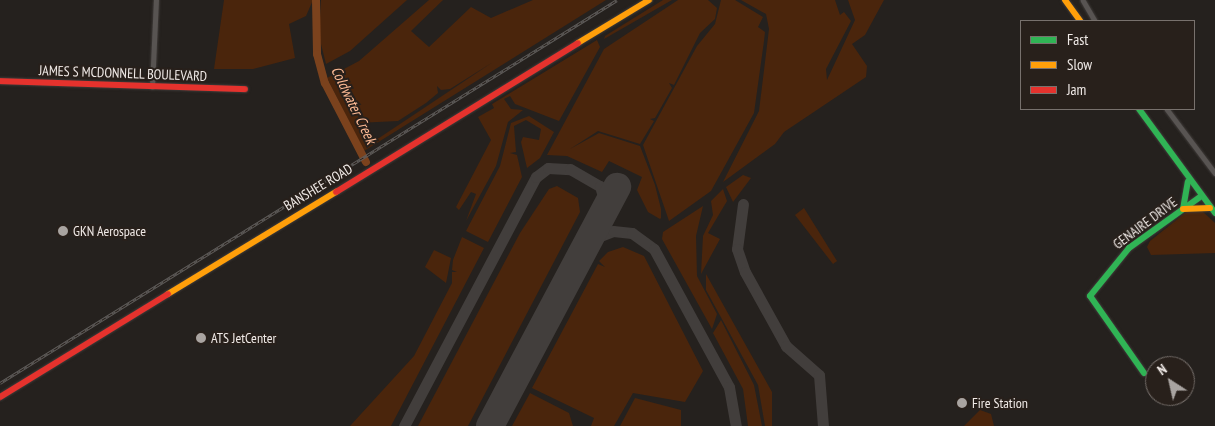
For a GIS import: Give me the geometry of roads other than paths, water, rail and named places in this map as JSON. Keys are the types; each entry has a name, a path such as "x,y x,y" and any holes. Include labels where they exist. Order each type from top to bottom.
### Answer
{"street":[{"path":"152,87 156,0"},
{"name":"BANSHEE ROAD","path":"0,397 649,0"},
{"path":"1065,0 1079,20"},
{"path":"1082,0 1094,20"},
{"name":"JAMES S MCDONNELL BOULEVARD","path":"0,81 245,89"},
{"path":"1141,110 1200,197 1212,211"},
{"path":"1169,110 1215,174"},
{"path":"1188,180 1183,209 1212,211"},
{"name":"GENAIRE DRIVE","path":"1144,373 1090,296 1122,254 1200,197"}],"waterway":[{"name":"Coldwater Creek","path":"316,0 317,54 325,83 366,162"}],"railway":[{"path":"0,383 617,0"}],"place":[{"name":"GKN Aerospace","path":"63,231"},
{"name":"ATS JetCenter","path":"201,338"},
{"name":"Fire Station","path":"962,403"}]}
